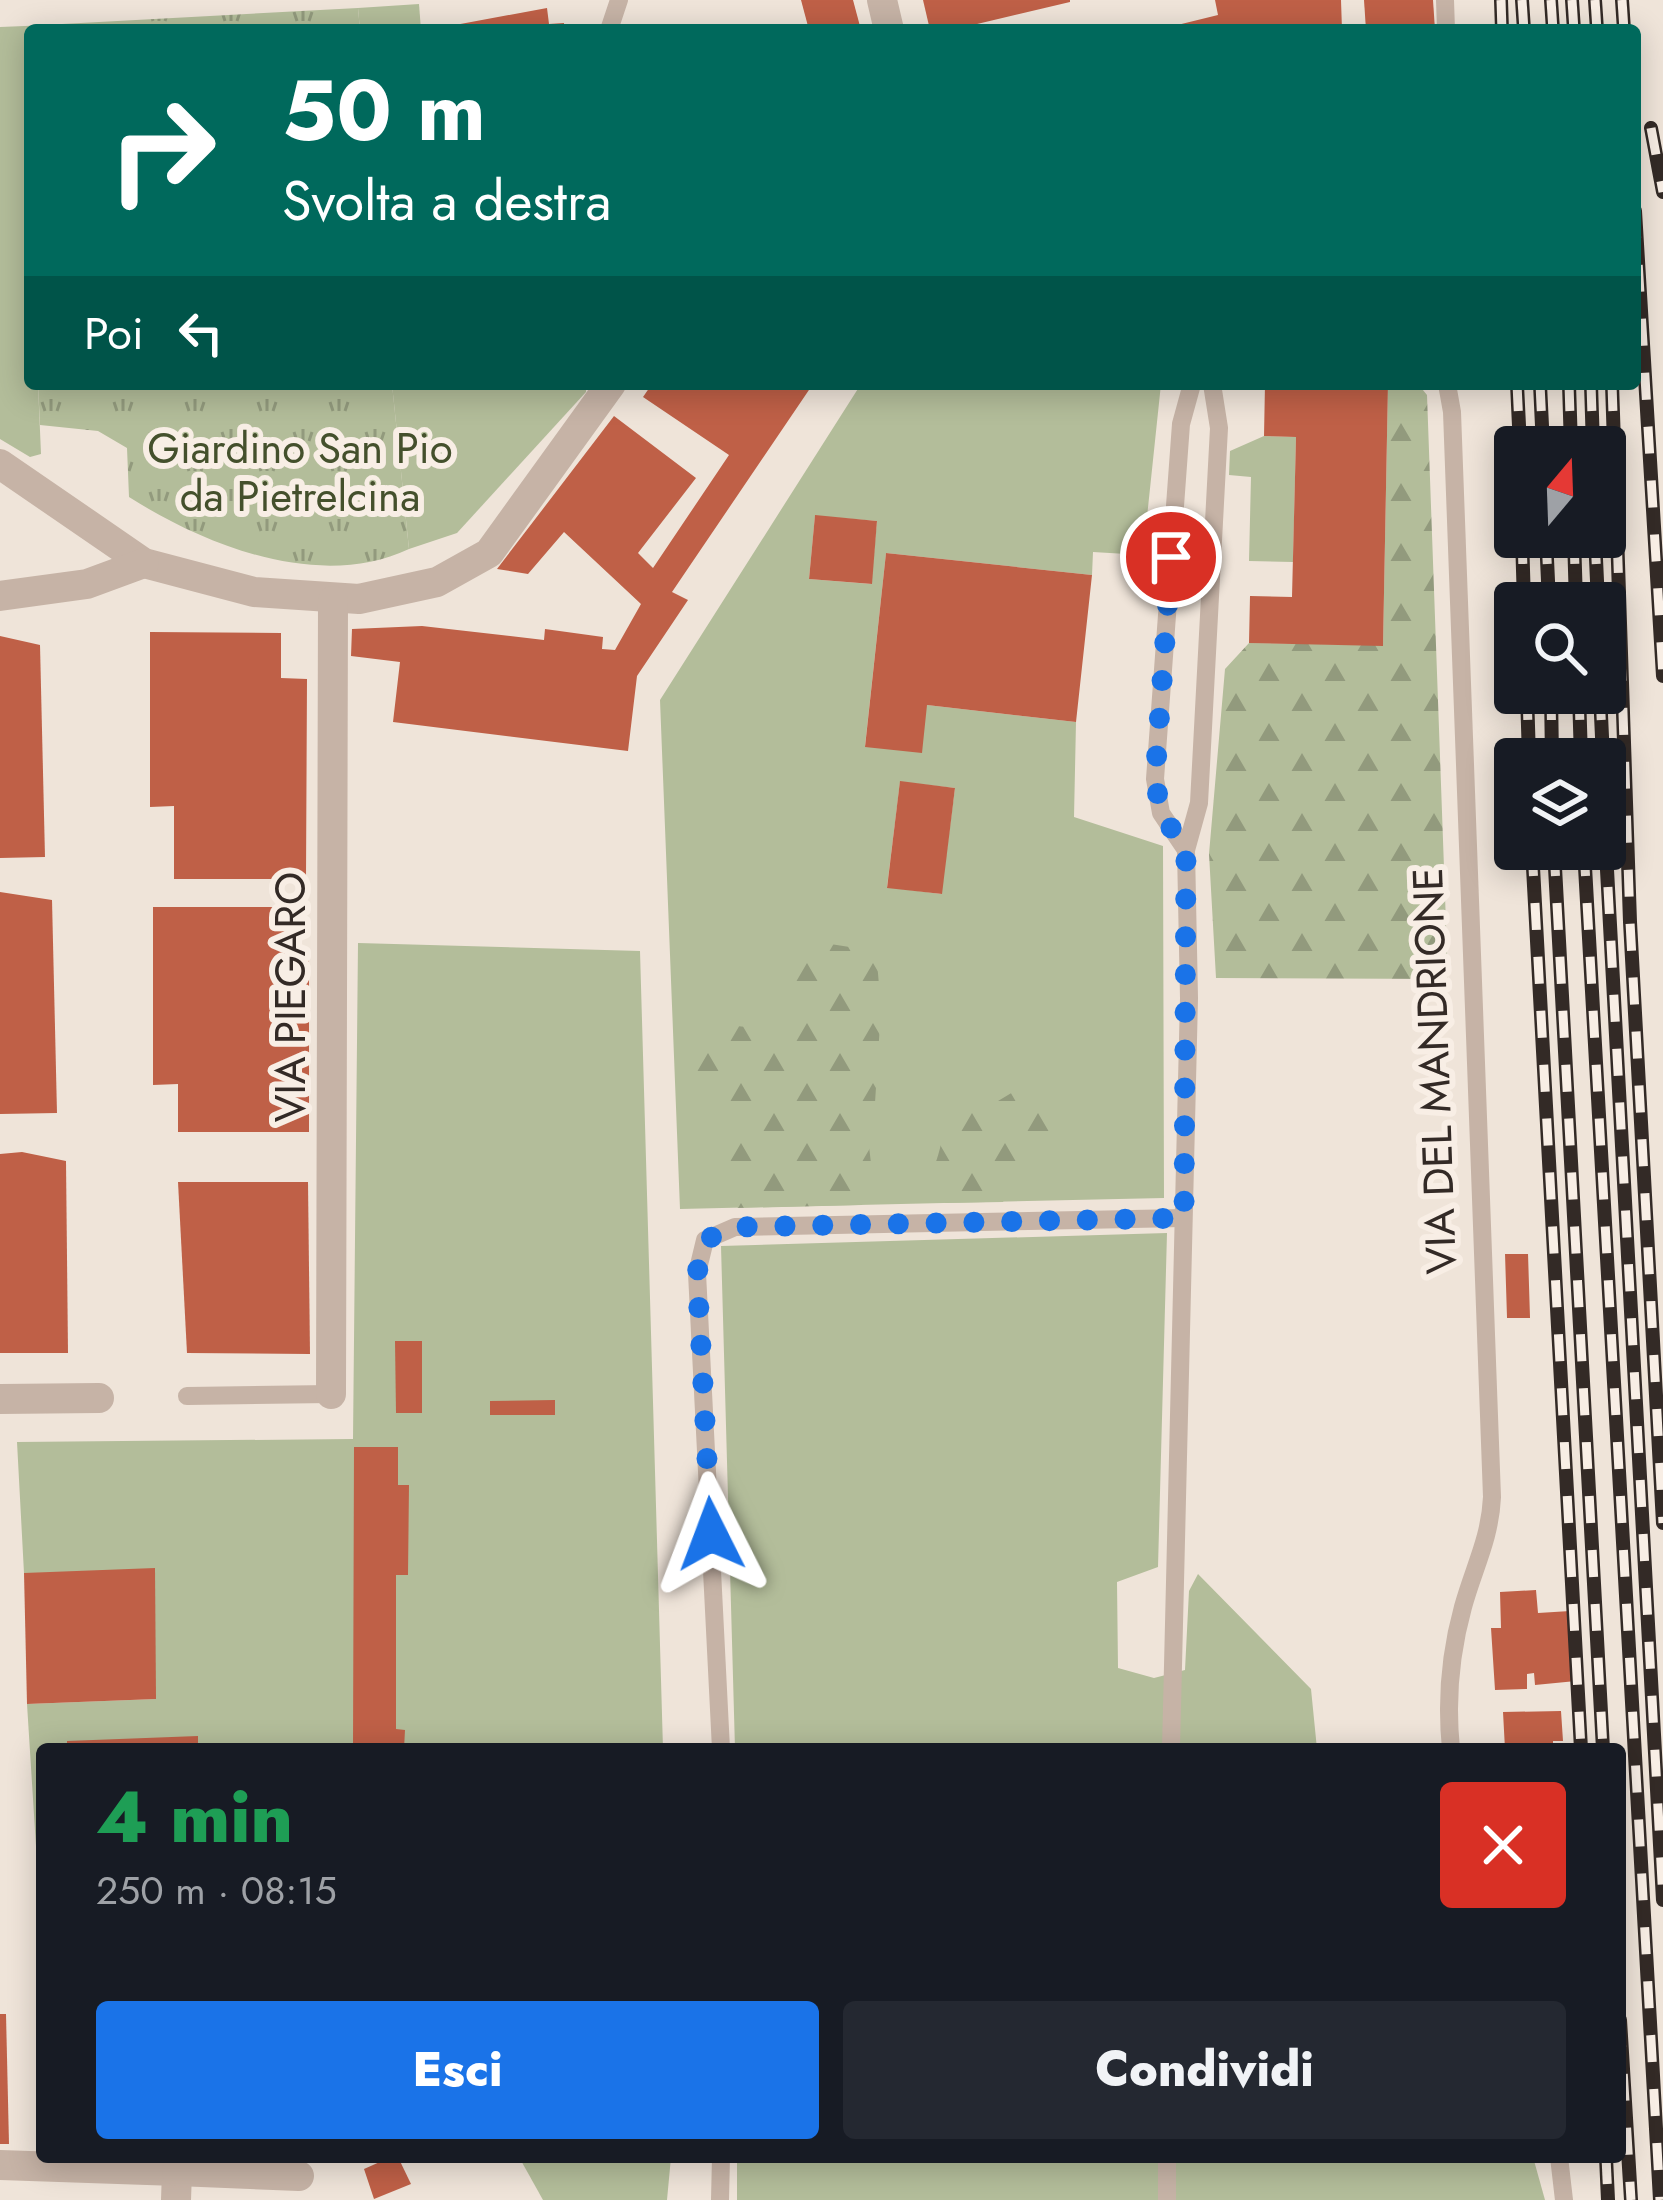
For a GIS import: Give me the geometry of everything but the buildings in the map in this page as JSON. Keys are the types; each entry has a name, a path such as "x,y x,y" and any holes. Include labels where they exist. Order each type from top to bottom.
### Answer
{"street":[{"path":"0,464 144,562 213,584 333,601 437,582 489,553 603,390"},
{"path":"0,596 87,584 144,562"},
{"name":"VIA PIEGARO","path":"331,1394 333,601"},
{"path":"0,1399 99,1398"},
{"path":"0,2165 176,2186 299,2176"}],"lane":[{"path":"1186,850 1161,813 1155,779 1181,424 1190,390"},
{"path":"1171,1743 1184,1218 1186,850 1199,803 1219,428 1213,390"},
{"name":"VIA DEL MANDRIONE","path":"1448,390 1492,1497 1488,1543 1465,1602 1450,1665 1450,1743"},
{"path":"721,1743 697,1273 705,1240 735,1227 1184,1218"},
{"path":"187,1396 331,1394"},
{"path":"721,2163 721,2200"},
{"path":"1167,2163 1167,2200"},
{"path":"1560,2163 1564,2200"}],"green space":[{"path":"419,4 421,24 359,24 358,8"},
{"path":"358,8 359,24 62,24"},
{"path":"24,26 24,390 38,390 41,454 30,457 0,439 0,27"},
{"name":"Giardino San Pio da Pietrelcina","path":"38,390 393,390 409,549 375,561 339,565 302,564 228,546 129,497 127,448 98,431 40,425"},
{"path":"393,390 586,390 457,533 409,549"},
{"path":"857,390 1160,390 1143,555 1093,552 1092,575 886,553 865,746 927,705 1076,722 1074,817 1163,846 1164,1198 680,1209 660,700","holes":["815,516 877,521 871,584 809,579","900,782 955,788 941,894 887,887"]},
{"path":"1388,390 1423,390 1427,395 1448,979 1216,978 1209,854 1225,669 1249,643 1383,645"},
{"path":"1264,436 1296,437 1293,562 1249,561 1251,477 1229,475 1230,451"},
{"path":"811,941 856,948 877,962 881,1008 875,1103 867,1129 872,1172 862,1205 738,1208 724,1179 729,1130 713,1119 693,1083 699,1059 711,1032 720,1027 780,1030 794,972"},
{"path":"358,943 640,951 663,1743 36,1743 36,1846 27,1704 156,1699 24,1573 17,1442 353,1439"},
{"path":"1018,1089 1043,1092 1063,1103 1066,1129 1060,1153 1043,1169 1017,1174 1003,1202 945,1203 931,1174 954,1099 973,1096 993,1104"},
{"path":"1167,1233 1158,1567 1117,1582 1118,1668 1154,1678 1185,1670 1189,1591 1198,1574 1311,1689 1316,1743 735,1743 721,1246"},
{"path":"522,2163 670,2163 667,2200 543,2200"},
{"path":"737,2163 1535,2163 1545,2200 737,2200"}],"railway":[{"path":"1501,0 1502,24"},
{"path":"1522,0 1524,24"},
{"path":"1551,0 1553,24"},
{"path":"1572,0 1574,24"},
{"path":"1595,0 1597,24"},
{"path":"1622,0 1624,24"},
{"path":"1651,128 1663,192"},
{"path":"1641,311 1663,676"},
{"path":"1517,390 1519,426"},
{"path":"1540,390 1542,426"},
{"path":"1569,390 1570,426"},
{"path":"1591,390 1592,426"},
{"path":"1612,390 1630,922 1663,1523"},
{"path":"1523,558 1523,582"},
{"path":"1547,558 1548,582"},
{"path":"1575,558 1575,582"},
{"path":"1596,558 1597,582"},
{"path":"1528,714 1528,738"},
{"path":"1551,714 1552,738"},
{"path":"1580,714 1580,738"},
{"path":"1601,714 1602,738"},
{"path":"1533,870 1581,1743"},
{"path":"1555,870 1603,1743"},
{"path":"1585,870 1660,2200"},
{"path":"1607,870 1663,1900"},
{"path":"1626,2118 1631,2200"},
{"path":"1606,2163 1608,2200"}],"route":[{"path":"711,1534 697,1273 698,1252 705,1240 735,1227 1184,1218 1189,968 1186,850 1161,813 1155,779 1171,557"}]}
